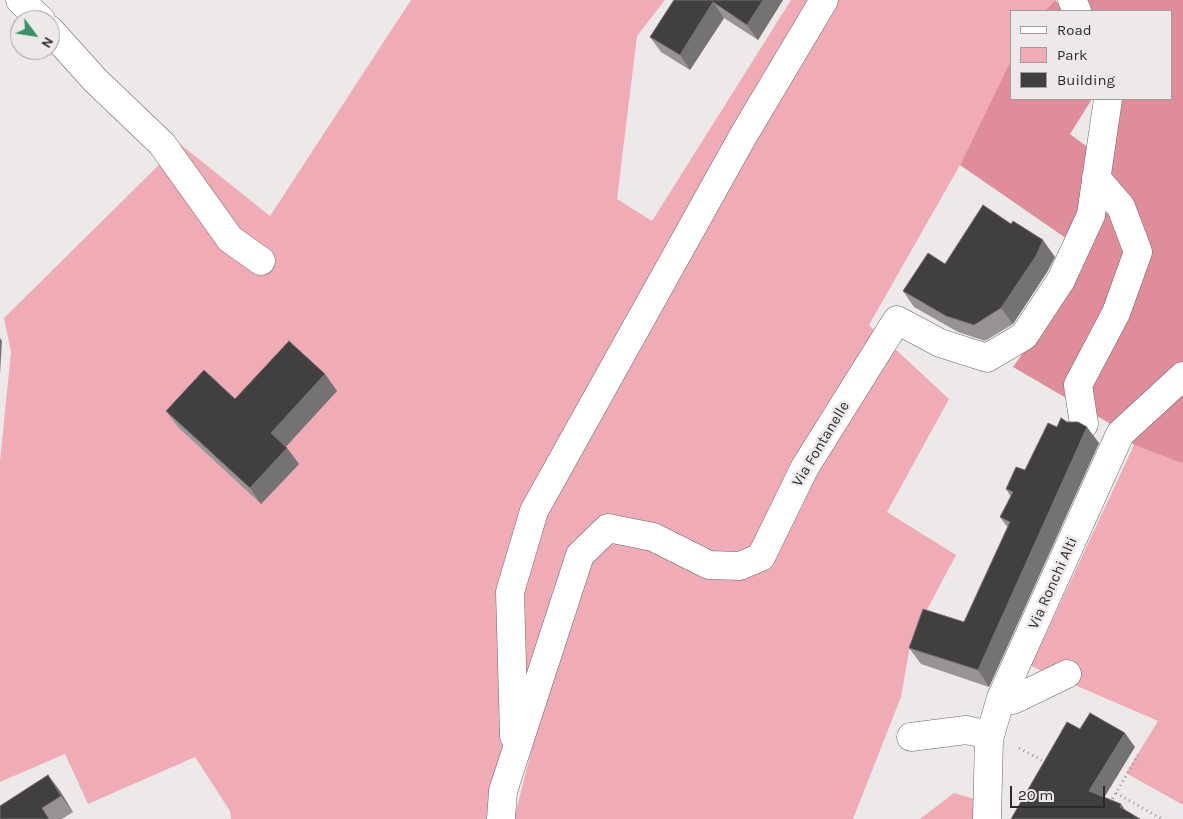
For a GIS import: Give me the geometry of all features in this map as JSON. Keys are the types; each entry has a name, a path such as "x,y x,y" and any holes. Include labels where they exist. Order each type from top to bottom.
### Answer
{"street":[{"path":"20,0 30,10"},
{"name":"Via Fontanelle","path":"515,757 510,592 534,511 742,136 824,0"},
{"path":"60,41 95,80 162,144 230,238 262,261"},
{"name":"Via Fontanelle","path":"501,819 503,791 580,555 608,528 653,537 709,565 740,566 761,557 805,467 897,320 940,344 987,358 1024,336 1061,280 1091,215 1108,100"},
{"path":"1084,424 1078,385 1116,313 1138,252 1121,207 1096,178"},
{"name":"Via Ronchi Alti","path":"987,819 990,736 1001,698 1120,434 1183,376"},
{"path":"1001,698 1013,700 1067,674"},
{"path":"911,737 966,730 990,736"}],"path":[{"path":"1017,746 1051,766"},
{"path":"1108,806 1140,752"},
{"path":"1116,793 1162,819"}],"green space":[{"path":"411,0 665,0 637,36 617,199 652,221 791,0 817,0 518,536 508,757 492,819 231,819 230,811 195,757 88,804 65,754 0,782 0,461 11,352 4,318 180,144 270,216"},
{"path":"833,0 1055,0 1046,10 1010,10 1010,62 960,165 869,325 878,334 756,549 741,560 600,522 519,730 518,608 530,546"},
{"path":"891,345 949,399 887,512 956,555 911,640 901,697 853,819 514,819 532,748 585,569 615,534 735,578"},
{"path":"1134,445 1181,463 1183,462 1183,805 1126,773 1158,721 1031,666"},
{"path":"954,793 982,801 982,819 920,819"}],"shaded area":[{"path":"1055,0 1065,10 1046,10"},
{"path":"1080,0 1183,0 1183,366 1116,427 1013,367 1064,294 1115,100 1173,100 1173,10 1085,10"},
{"path":"1010,62 1010,100 1091,100 1070,134 1090,149 1073,243 960,165"},
{"path":"1183,382 1183,462 1181,463 1134,445 1126,434"}],"building":[{"path":"674,0 763,0 747,25 713,2 680,55 650,37"},
{"path":"983,205 1011,224 1013,221 1043,240 1036,256 1001,308 974,325 946,316 903,291 928,253 945,264"},
{"path":"289,341 325,374 271,433 287,448 250,488 166,411 204,370 235,399"},
{"path":"1061,418 1067,422 1078,422 1087,427 978,670 909,648 923,609 964,622 1010,522 1000,517 1013,492 1006,489 1016,467 1025,470 1048,423 1057,427"},
{"path":"1090,713 1125,733 1089,791 1121,804 1120,807 1140,819 1011,819 1067,722 1080,729"},
{"path":"48,775 61,796 42,808 49,819 0,819 0,806"}]}
